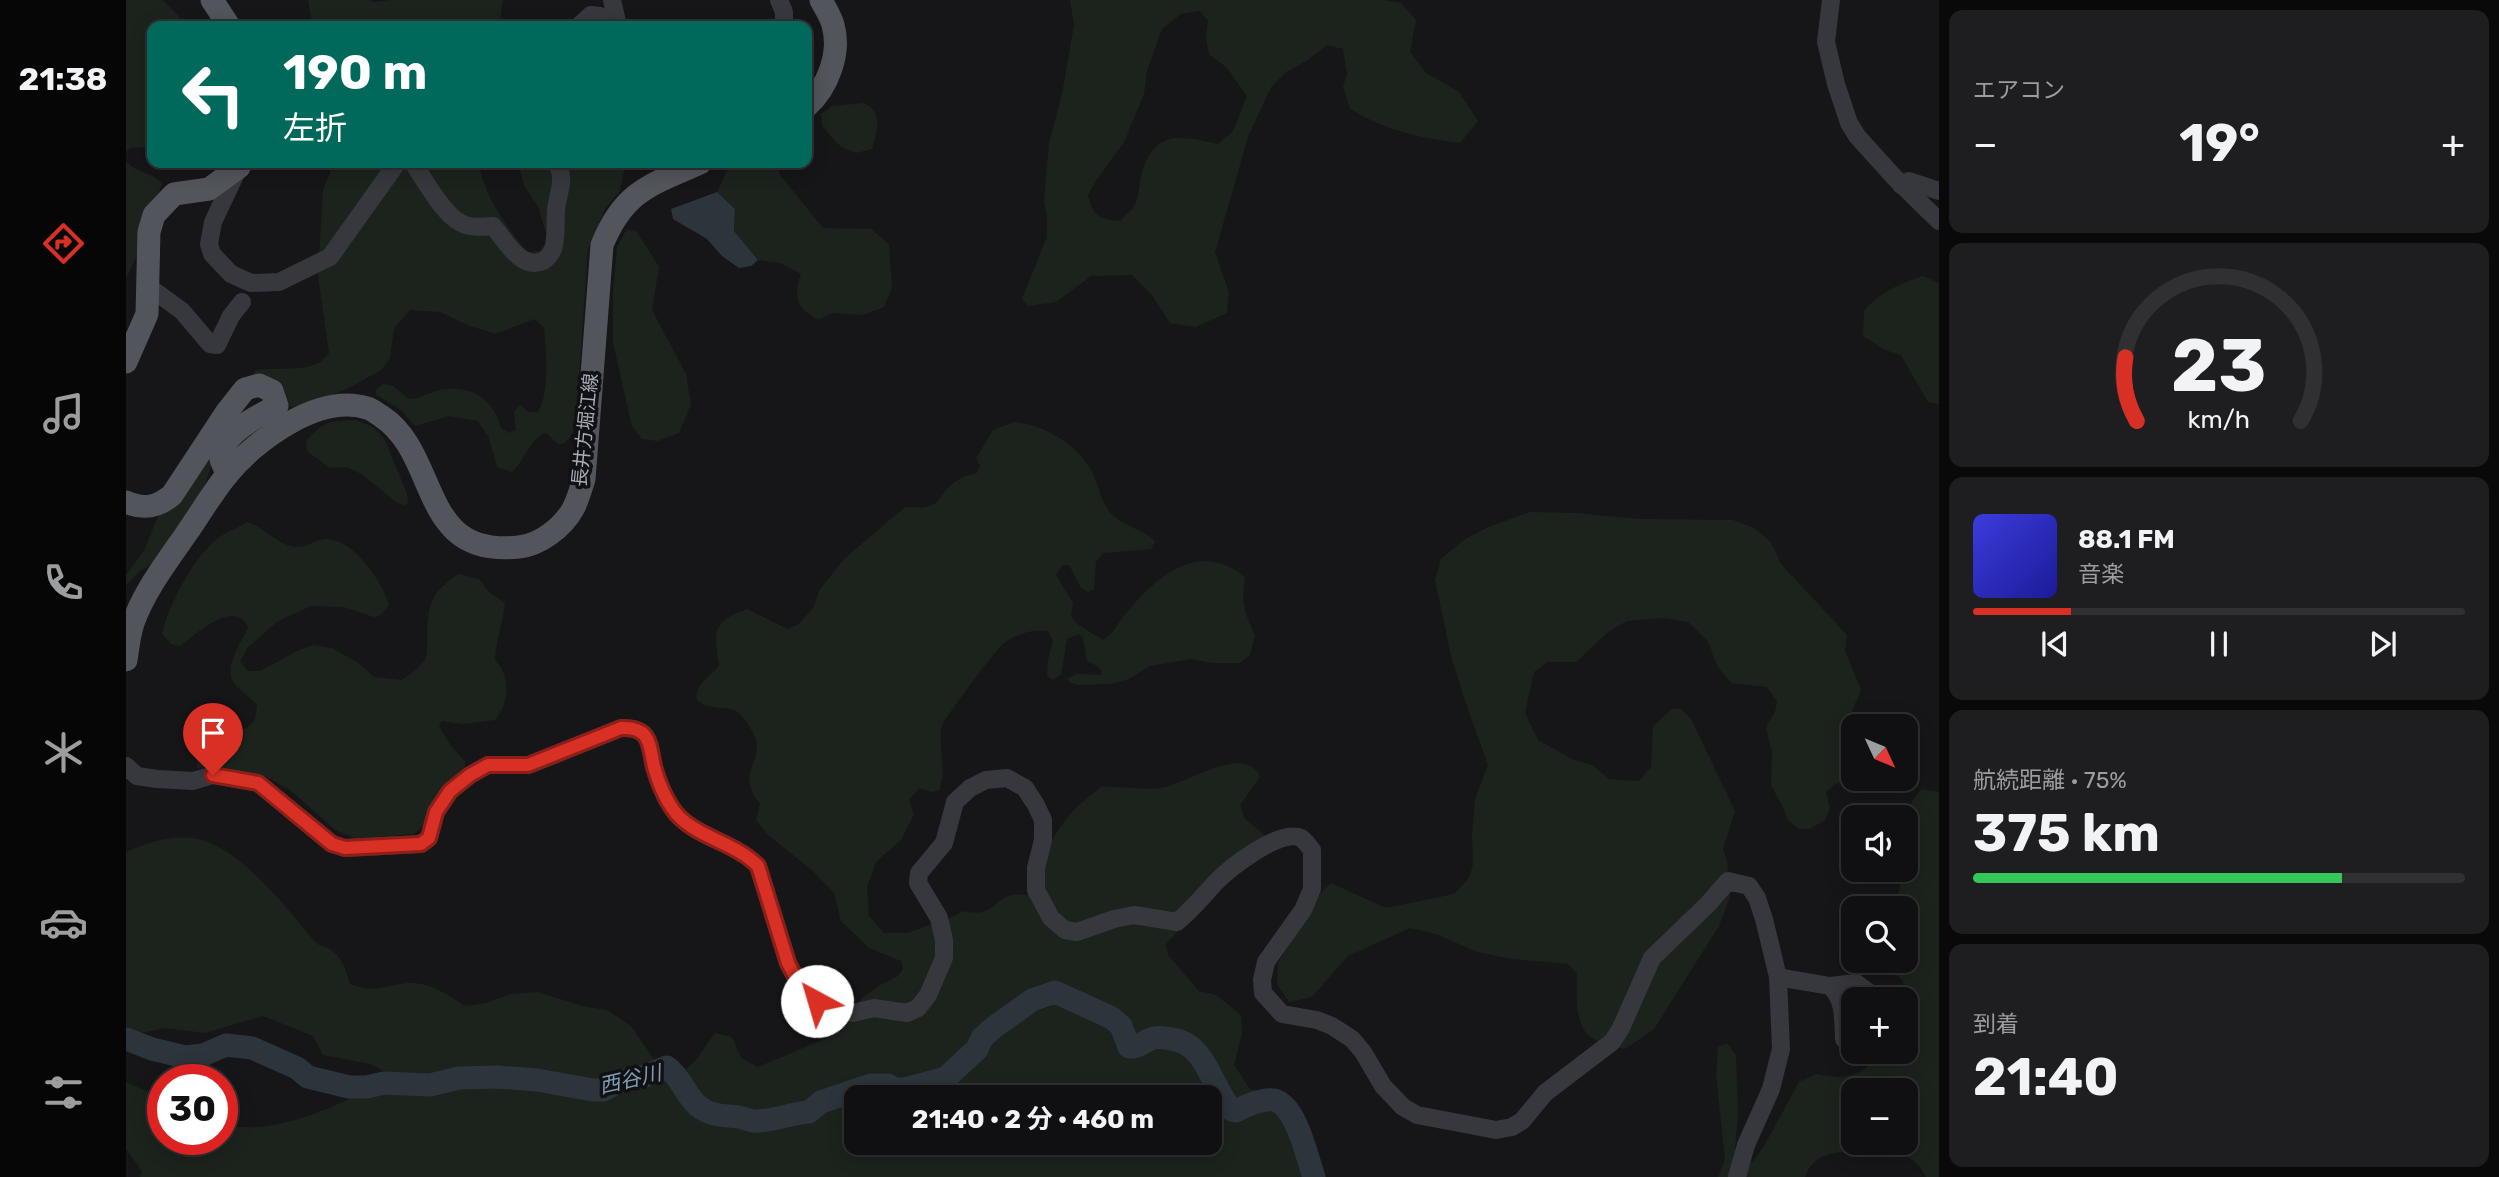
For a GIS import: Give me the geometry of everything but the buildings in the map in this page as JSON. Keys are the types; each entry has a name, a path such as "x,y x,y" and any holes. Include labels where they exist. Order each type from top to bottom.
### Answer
{"main road":[{"path":"212,0 226,21"},
{"path":"812,102 828,77 835,54 833,26 821,0"},
{"path":"126,362 147,314 149,233 154,215 174,194 209,189 236,168"},
{"name":"長井方堀江線","path":"126,660 132,625 154,581 227,475 266,439 296,419 337,405 368,408 393,424 444,520 469,542 497,549 526,546 553,532 573,509 584,479 602,245 612,221 629,200 654,184 689,168"},
{"path":"126,502 147,507 160,505 172,495 245,389 259,385 272,391 277,406 296,419"},
{"path":"227,475 221,459 224,447 235,432 277,406"}],"street":[{"path":"579,21 585,0"},
{"path":"612,0 617,21"},
{"path":"779,0 784,12 783,21"},
{"path":"1831,0 1826,42 1849,123 1857,136 1901,185 1939,220"},
{"path":"584,21 591,15 600,16 599,21"},
{"path":"239,168 213,222 209,244 212,254 230,274 251,283 279,282 330,257 393,168"},
{"path":"416,168 432,192 461,223 478,227 493,226 520,258 530,264 550,256 554,246 556,208 563,175 559,168"},
{"path":"1901,185 1909,181 1939,191"},
{"path":"149,287 182,311 210,344 217,345 231,316 242,302"},
{"path":"126,766 137,776 157,779 193,781 213,775 258,783 332,844 345,848 421,844 429,838 436,812 450,791 488,765 528,765 621,728 633,727 646,735 652,747 654,768 673,811 689,825 748,856 758,866 788,963 800,986 817,1001 839,1011 853,1013 874,1007 907,1013 918,1009 928,995 944,958 944,940 939,918 918,883 919,873 944,843 956,802 970,788 986,780 1007,778 1025,788 1036,805 1043,820 1043,840 1036,868 1036,890 1051,918 1065,930 1077,933 1114,919 1134,915 1177,922 1217,880 1278,839 1291,836 1302,839 1312,850 1312,889 1303,909 1266,962 1262,980 1263,992 1282,1014 1317,1020 1352,1039 1383,1086 1403,1107 1417,1115 1496,1130 1512,1127 1522,1121 1545,1093 1612,1042 1621,1028 1652,958 1728,881 1749,886 1757,898 1764,919 1778,978 1781,1049 1771,1088 1745,1145 1737,1177"},
{"path":"1778,978 1830,986 1856,982 1862,987"},
{"path":"1830,986 1841,1003"}],"shaded area":[{"path":"126,0 162,0 182,21 147,21 147,147 130,148 126,152"},
{"path":"308,0 503,0 500,21 311,21"},
{"path":"1070,0 1383,0 1401,3 1416,20 1410,52 1426,73 1459,92 1478,121 1460,143 1403,132 1363,116 1350,109 1343,87 1347,74 1343,49 1327,45 1286,72 1271,87 1248,137 1215,252 1229,292 1227,313 1196,327 1170,323 1152,295 1132,275 1091,276 1056,302 1028,306 1022,299 1047,237 1044,200 1049,143 1062,94 1074,25","holes":["1200,11 1208,21 1206,37 1209,54 1227,68 1247,96 1233,131 1218,144 1182,138 1162,142 1148,158 1134,207 1120,221 1098,215 1092,208 1088,195 1124,142 1144,94 1147,71 1162,29 1181,14"]},
{"path":"864,103 877,117 877,129 872,149 856,153 840,146 822,126 821,114 832,106"},
{"path":"126,162 162,183 140,249 126,279"},
{"path":"332,168 480,168 497,211 528,252 540,251 548,240 538,207 524,185 519,168 627,168 619,192 605,209 588,249 576,420 569,439 558,444 546,433 540,436 512,472 497,467 489,438 478,421 449,416 415,426 401,410 376,395 376,390 383,384 393,386 409,399 447,389 468,391 485,400 492,408 501,428 509,433 516,430 514,412 520,405 528,412 538,412 544,394 544,328 534,319 496,334 440,312 410,310 394,328 390,358 381,370 349,388 296,409 282,403 251,377 255,371 264,369 315,365 329,353 318,275 323,190"},
{"path":"730,168 779,168 780,175 823,228 871,229 889,244 892,288 884,307 863,315 832,313 818,320 805,311 797,296 801,274 780,263 758,260 734,231 735,209 717,192"},
{"path":"717,192 735,209 734,231 758,260 751,266 739,268 722,256 707,239 673,219 671,209"},
{"path":"627,229 637,232 659,267 652,310 686,374 691,405 679,433 658,441 642,439 632,426 613,343 617,247"},
{"path":"1923,276 1939,283 1939,404 1928,402 1901,355 1885,350 1863,336 1864,311 1870,304 1890,289"},
{"path":"356,420 373,427 385,440 407,494 408,502 405,506 396,502 363,475 347,467 330,468 307,451 306,442 322,426"},
{"path":"1014,422 1048,431 1068,444 1084,460 1109,511 1155,541 1151,549 1103,553 1096,562 1094,589 1088,592 1081,588 1069,565 1062,565 1056,575 1073,603 1071,616 1077,624 1103,640 1139,598 1166,575 1196,562 1212,562 1228,566 1245,577 1243,597 1246,614 1255,636 1250,655 1239,663 1212,663 1192,659 1150,666 1129,679 1111,684 1077,685 1069,682 1068,678 1076,674 1100,675 1102,672 1099,667 1087,661 1083,638 1079,634 1067,639 1061,675 1052,680 1047,675 1053,641 1048,631 1024,633 1003,644 942,726 943,773 939,790 931,792 919,788 909,800 914,814 901,840 876,862 867,887 869,916 884,933 907,933 962,911 984,912 1007,897 1028,895 1040,877 1050,845 1065,820 1101,787 1161,788 1229,764 1242,763 1253,767 1260,777 1240,805 1245,819 1266,836 1166,944 1168,955 1199,991 1216,995 1241,1015 1242,1033 1234,1065 1250,1089 1277,1095 1302,1123 1323,1177 140,1177 142,1171 126,1149 126,1082 147,1091 147,1155 238,1155 238,1127 261,1127 299,1119 347,1100 392,1075 370,1064 323,1055 313,1036 263,1016 205,1033 165,1028 137,1034 126,1033 126,852 161,840 199,839 231,855 262,882 316,943 337,955 350,984 358,987 373,989 416,983 438,990 465,1006 486,1003 511,994 538,992 582,1006 607,1010 631,1026 662,1071 680,1074 696,1060 715,1033 732,1037 741,1058 758,1067 832,1036 861,999 897,977 903,969 901,961 869,948 841,921 834,893 813,871 768,835 756,820 760,804 750,783 757,751 753,733 738,713 700,703 697,694 702,683 719,666 716,636 727,618 747,609 787,629 798,625 813,608 820,589 845,558 905,507 919,508 934,504 952,484 977,473 980,466 976,458 993,430"},
{"path":"225,426 201,496 152,564 126,585 126,575 144,551 158,516 175,498"},
{"path":"1530,512 1640,519 1733,520 1754,528 1771,542 1781,564 1847,635 1845,651 1861,690 1853,714 1841,714 1841,782 1826,792 1830,809 1825,820 1810,829 1799,829 1787,819 1771,786 1772,753 1766,727 1775,712 1777,702 1767,687 1731,683 1718,667 1707,640 1688,622 1663,618 1627,621 1608,632 1576,662 1548,662 1534,672 1525,713 1538,740 1572,759 1592,765 1609,779 1639,781 1651,767 1653,726 1672,709 1681,709 1691,719 1735,811 1723,849 1727,860 1730,897 1719,926 1654,1029 1625,1049 1600,1042 1586,1032 1577,1008 1577,974 1568,964 1512,959 1477,952 1436,934 1410,928 1348,956 1312,997 1289,1002 1277,984 1278,963 1321,893 1331,883 1386,908 1454,894 1469,878 1473,864 1475,799 1488,765 1451,656 1435,580 1441,559 1465,539"},
{"path":"247,522 289,546 300,547 328,539 347,546 374,574 389,605 381,615 374,617 344,607 311,606 278,621 247,648 240,662 248,671 260,671 313,645 332,648 357,662 374,677 402,680 419,667 426,657 430,606 437,592 450,580 459,574 479,579 489,592 505,603 495,660 506,682 504,705 495,720 462,724 442,721 439,726 451,746 466,762 464,768 446,783 427,811 423,826 414,834 356,839 335,830 290,790 265,776 217,766 197,768 193,726 206,720 224,728 246,729 255,720 257,705 236,686 231,672 234,656 248,627 242,619 225,617 205,627 180,646 171,644 162,634 176,596 200,557 218,538"},
{"path":"1921,789 1939,792 1939,1177 1926,1177 1911,1159 1904,1155 1918,1155 1918,1078 1841,1078 1841,1152 1817,1160 1805,1177 1718,1177 1725,1160 1716,1075 1718,1047 1727,1043 1736,1055 1738,1115 1734,1159 1752,1163 1799,1082 1816,1074 1837,1077 1854,1074 1870,1064 1918,1064 1918,987 1903,987 1903,981 1895,973 1918,973 1918,896 1898,896 1900,882 1918,882 1918,805 1910,805"}],"waterway":[{"name":"西谷川","path":"126,1039 185,1057 203,1055 226,1045 252,1048 297,1068 308,1077 349,1087 384,1083 430,1085 459,1078 497,1077 603,1090 621,1081 645,1076 667,1067 703,1110 718,1115 762,1121 809,1112 821,1102 871,1085 904,1089 946,1078 977,1049 982,1038 993,1028 1032,1000 1055,992 1112,1018 1121,1026 1129,1047 1154,1038 1183,1042 1201,1057 1232,1110 1236,1111 1265,1100 1282,1104 1295,1122 1314,1177"}],"route":[{"path":"213,775 258,783 332,844 345,848 421,844 429,838 436,812 450,791 488,765 528,765 621,728 633,727 646,735 652,747 654,768 673,811 689,825 748,856 758,866 788,963 800,986 817,1001"}]}
